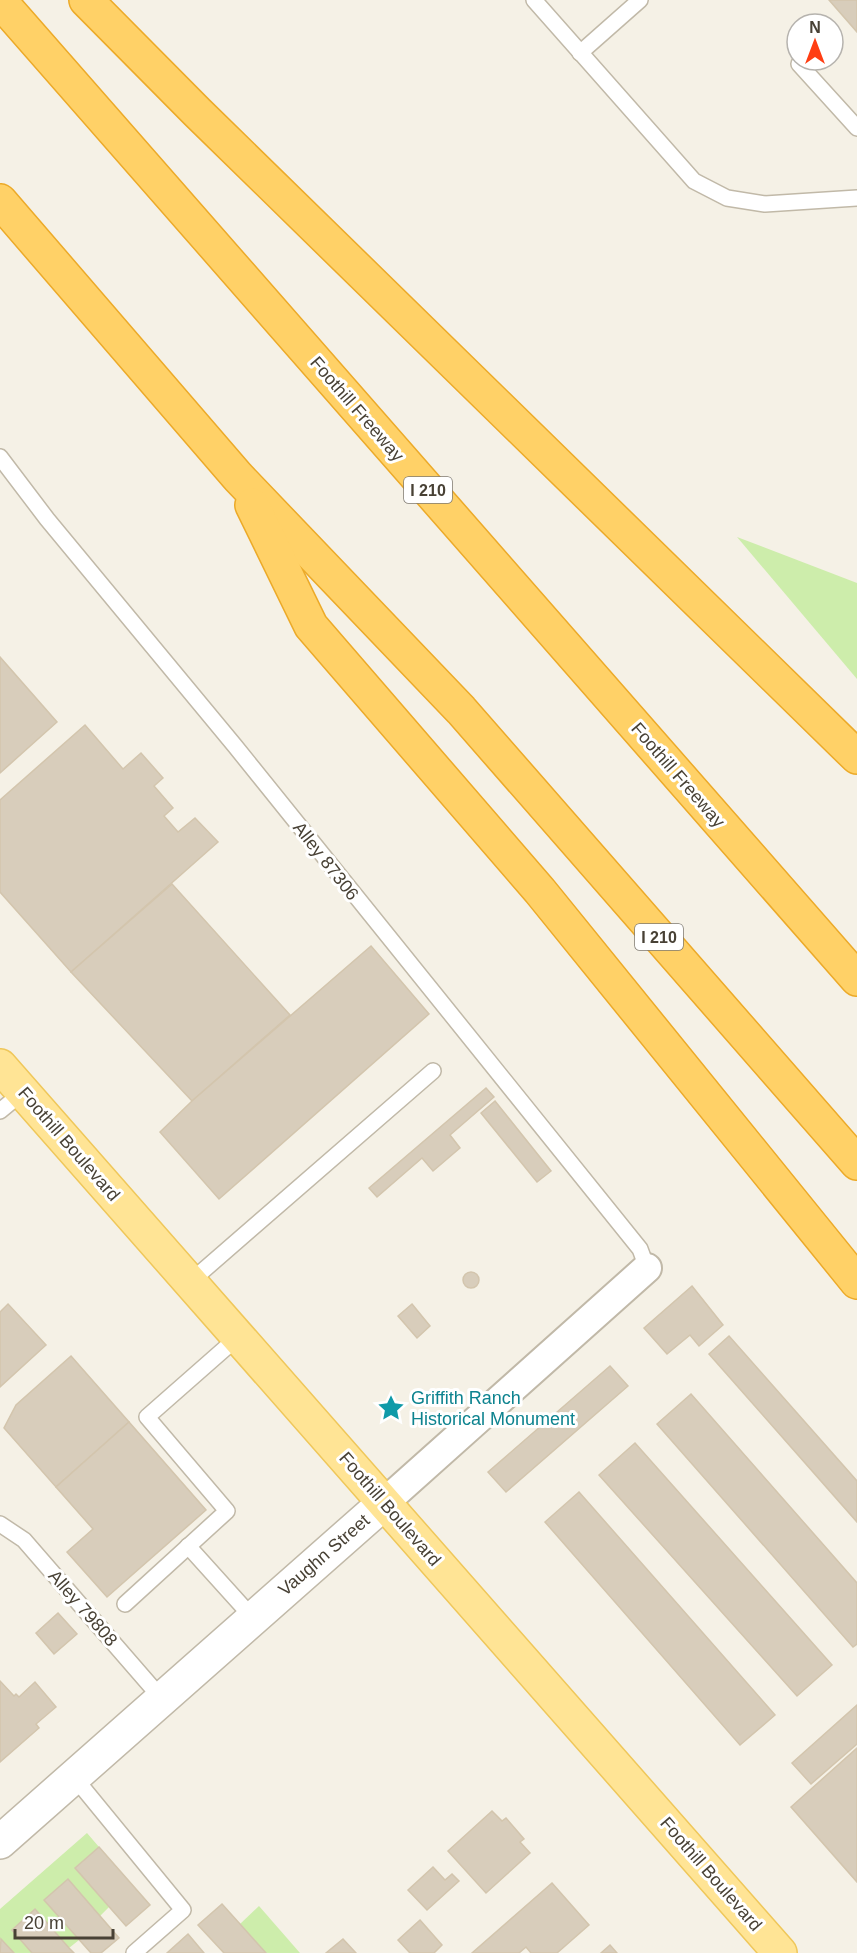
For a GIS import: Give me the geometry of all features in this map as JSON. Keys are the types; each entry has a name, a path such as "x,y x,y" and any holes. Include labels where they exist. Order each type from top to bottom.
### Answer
{"highway":[{"path":"86,0 205,120 857,757"},
{"name":"Foothill Freeway","path":"0,1 857,979"},
{"name":"I 210","path":"0,201 238,477 461,710 857,1163"},
{"path":"238,477 311,626 540,891 857,1282"}],"main road":[{"name":"Foothill Boulevard","path":"0,1066 11,1101 190,1282 780,1953"}],"street":[{"name":"Vaughn Street","path":"0,1842 647,1268"}],"lane":[{"path":"534,0 694,181 727,198 765,204 857,198"},
{"path":"580,53 640,0"},
{"path":"806,72 857,128"},
{"name":"Alley 87306","path":"0,457 47,519 235,746 640,1249 647,1268"},
{"path":"190,1282 433,1071"},
{"path":"125,1604 227,1511 147,1417 238,1337"},
{"name":"Alley 79808","path":"0,1524 24,1540 162,1699"},
{"path":"188,1546 253,1618"},
{"path":"74,1777 183,1910 134,1953"}],"green space":[{"path":"737,537 857,583 857,679"},
{"path":"87,1833 99,1847 75,1868 109,1907 100,1916 44,1900 79,1940 69,1948 35,1909 12,1930 32,1953 14,1953 0,1940 0,1909"},
{"path":"259,1906 300,1953 266,1953 240,1924"}],"building":[{"path":"829,0 857,0 857,32 845,18 845,12 840,12"},
{"path":"0,657 57,722 0,773"},
{"path":"85,725 123,769 141,753 163,778 154,786 173,808 164,816 178,832 195,818 218,842 71,972 0,892 0,800"},
{"path":"172,884 290,1015 192,1101 71,972"},
{"path":"371,946 429,1014 219,1199 160,1132 192,1101"},
{"path":"486,1088 494,1097 450,1135 460,1148 433,1171 422,1158 377,1197 369,1188"},
{"path":"495,1101 551,1171 537,1182 481,1113"},
{"path":"471,1272 477,1274 479,1280 477,1286 471,1288 465,1286 463,1280 465,1274"},
{"path":"692,1286 723,1325 699,1346 690,1335 667,1354 644,1328"},
{"path":"8,1304 46,1345 0,1387 0,1312"},
{"path":"412,1304 430,1326 417,1338 398,1316"},
{"path":"729,1336 857,1481 857,1522 709,1354"},
{"path":"71,1356 129,1422 56,1487 4,1428 16,1405"},
{"path":"610,1366 628,1386 506,1492 488,1472"},
{"path":"691,1394 857,1583 857,1644 853,1647 657,1424"},
{"path":"129,1422 206,1510 107,1597 67,1552 93,1529 56,1487"},
{"path":"635,1443 832,1665 797,1696 599,1475"},
{"path":"579,1492 775,1715 740,1745 545,1522"},
{"path":"58,1613 77,1634 54,1654 36,1633"},
{"path":"0,1681 14,1696 16,1694 19,1697 35,1682 56,1707 36,1724 39,1728 0,1762"},
{"path":"857,1705 857,1744 811,1784 792,1763"},
{"path":"857,1748 857,1882 791,1807"},
{"path":"492,1811 502,1821 506,1818 524,1839 520,1842 530,1853 486,1893 448,1851"},
{"path":"99,1847 150,1905 126,1926 75,1868"},
{"path":"433,1867 445,1880 452,1874 459,1881 427,1910 408,1890"},
{"path":"68,1879 119,1938 101,1953 91,1953 44,1900"},
{"path":"552,1883 589,1925 557,1953 531,1953 526,1947 519,1953 472,1953"},
{"path":"222,1904 266,1953 224,1953 198,1925"},
{"path":"35,1909 74,1953 32,1953 12,1930"},
{"path":"420,1920 442,1945 434,1953 410,1953 398,1940"},
{"path":"188,1934 204,1953 167,1953"},
{"path":"1,1939 14,1953 0,1953"},
{"path":"343,1939 356,1953 326,1953"},
{"path":"610,1945 617,1953 601,1953"}],"place":[{"name":"Griffith Ranch Historical Monument","path":"391,1408"}]}
